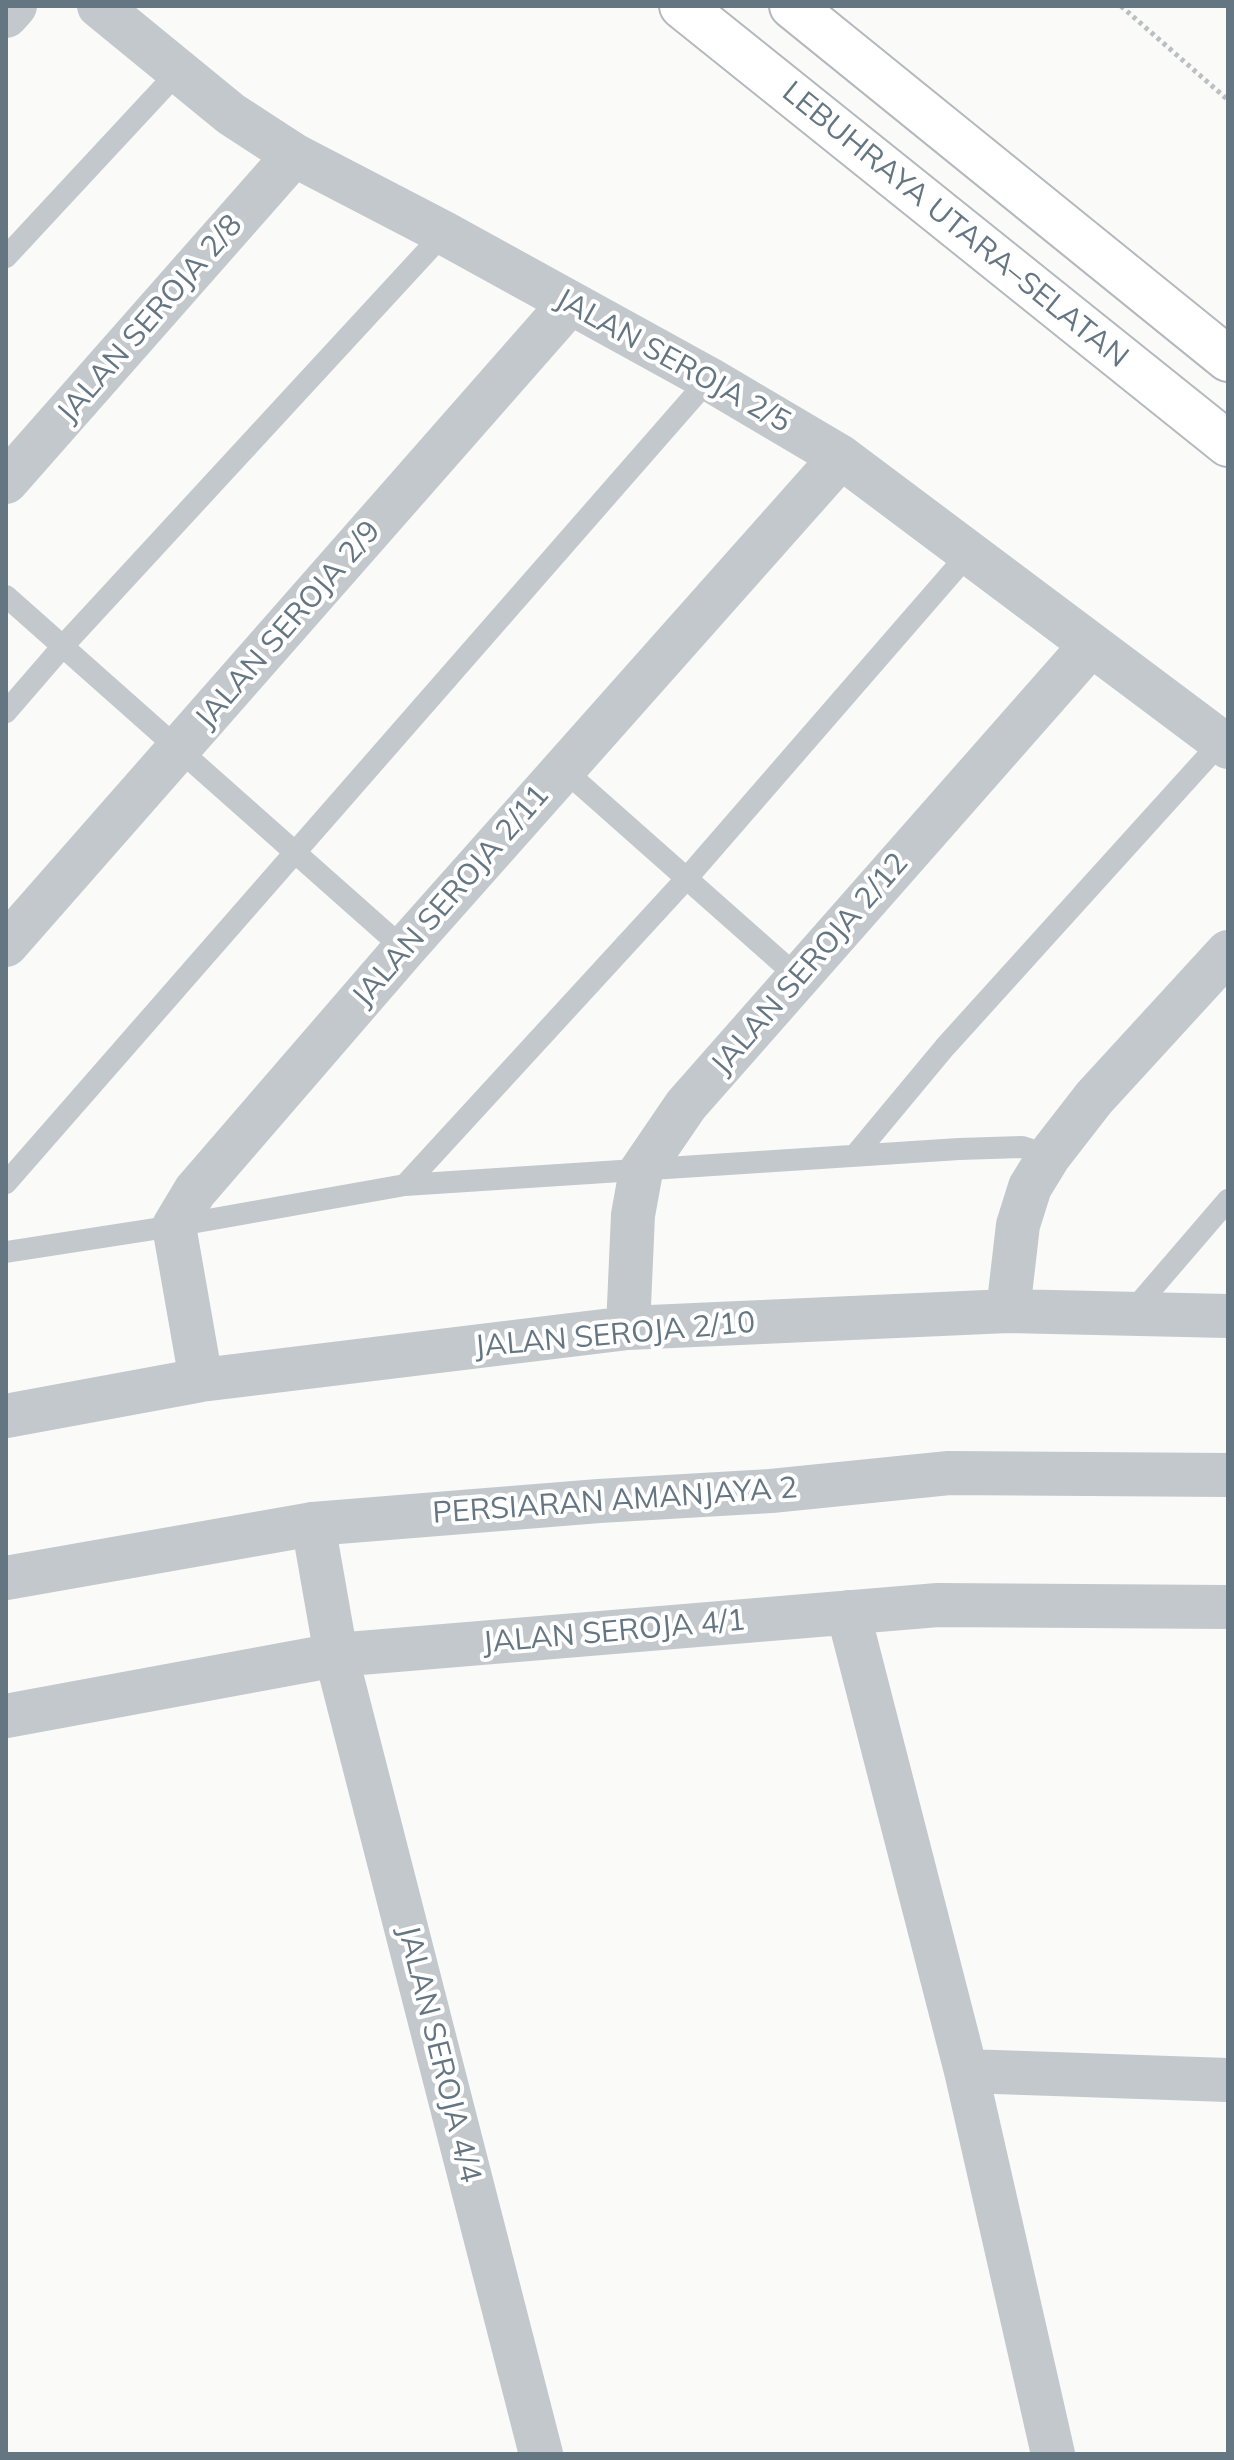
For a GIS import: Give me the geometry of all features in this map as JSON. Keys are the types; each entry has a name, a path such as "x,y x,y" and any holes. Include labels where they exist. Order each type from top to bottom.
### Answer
{"highway":[{"name":"LEBUHRAYA UTARA–SELATAN","path":"682,6 1228,444"},
{"path":"792,6 1228,359"}],"street":[{"path":"6,16 15,6"},
{"name":"JALAN SEROJA 2/5","path":"99,6 231,114 294,155 444,233 709,379 841,457 1224,744"},
{"name":"JALAN SEROJA 2/8","path":"6,482 294,155"},
{"name":"JALAN SEROJA 2/9","path":"6,945 570,303"},
{"name":"JALAN SEROJA 2/11","path":"174,1226 195,1191 404,949 841,457"},
{"name":"JALAN SEROJA 2/12","path":"628,1328 633,1215 641,1171 686,1105 1091,645"},
{"path":"1008,1311 1018,1225 1030,1187 1049,1156 1094,1098 1228,952"},
{"path":"174,1226 201,1380"},
{"name":"JALAN SEROJA 2/10","path":"6,1416 201,1380 628,1328 1008,1311 1228,1316"},
{"name":"PERSIARAN AMANJAYA 2","path":"6,1578 313,1524 771,1491 949,1473 1228,1475"},
{"name":"JALAN SEROJA 4/4","path":"313,1524 336,1655 541,2454"},
{"name":"JALAN SEROJA 4/1","path":"6,1716 336,1655 938,1605 1228,1607"},
{"path":"848,1612 966,2071 1053,2454"},
{"path":"966,2071 1228,2080"}],"lane":[{"path":"6,257 178,72"},
{"path":"6,712 63,646 444,233"},
{"path":"6,1183 709,379"},
{"path":"405,1185 687,878 970,552"},
{"path":"6,596 404,949"},
{"path":"856,1154 945,1047 1224,744"},
{"path":"563,769 799,978"},
{"path":"6,1252 405,1185 856,1154 1022,1147 1049,1156"},
{"path":"1129,1315 1228,1200"}],"path":[{"path":"1121,6 1228,100"}]}
